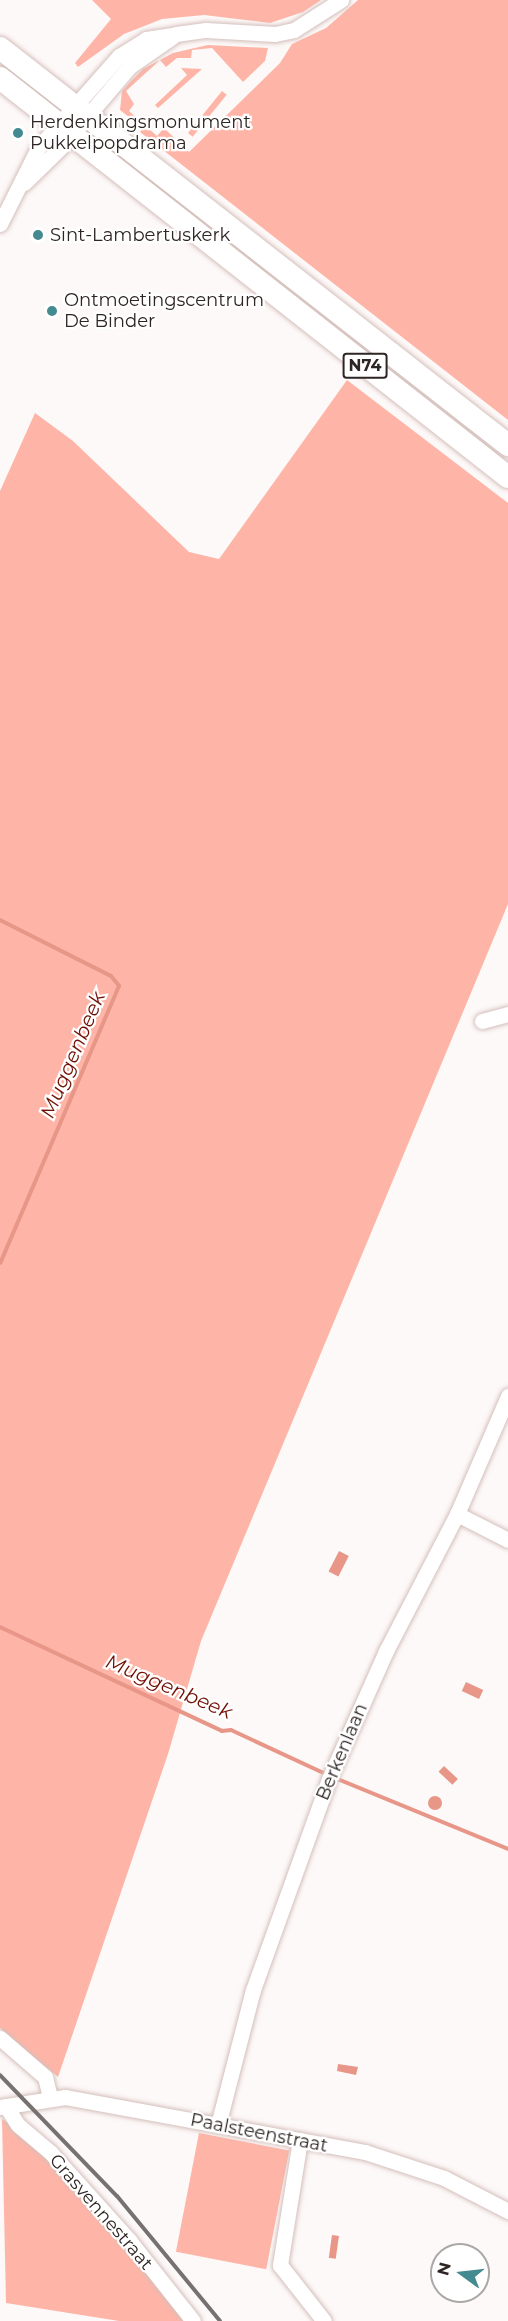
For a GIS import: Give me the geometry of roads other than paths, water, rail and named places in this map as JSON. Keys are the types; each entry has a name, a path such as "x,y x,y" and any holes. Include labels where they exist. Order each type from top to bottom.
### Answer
{"main road":[{"name":"N74","path":"0,48 508,445"},
{"name":"N74","path":"0,78 508,477"}],"street":[{"path":"0,224 38,148 65,129 119,57 146,39 206,30 275,34 315,20 341,0"},
{"path":"482,1021 508,1014"},
{"name":"Berkenlaan","path":"218,2125 254,1990 329,1779 386,1651 457,1514 508,1396"},
{"path":"457,1514 508,1540"},
{"path":"0,2038 45,2077 50,2097"},
{"name":"Paalsteenstraat","path":"3,2107 50,2097 300,2140 415,2167 508,2211"},
{"name":"Grasvennestraat","path":"3,2107 18,2125 51,2153 129,2240 193,2321"},
{"path":"300,2140 279,2265 324,2321"}],"waterway":[{"name":"Muggenbeek","path":"0,920 111,976 119,986 0,1263"},
{"name":"Muggenbeek","path":"0,1627 222,1731 231,1730 326,1774"},
{"name":"Muggenbeek","path":"335,1778 508,1849"}],"railway":[{"path":"0,2075 117,2196 220,2321"}],"place":[{"name":"Herdenkingsmonument Pukkelpopdrama","path":"18,133"},
{"name":"Sint-Lambertuskerk","path":"38,235"},
{"name":"Ontmoetingscentrum De Binder","path":"52,311"}]}
